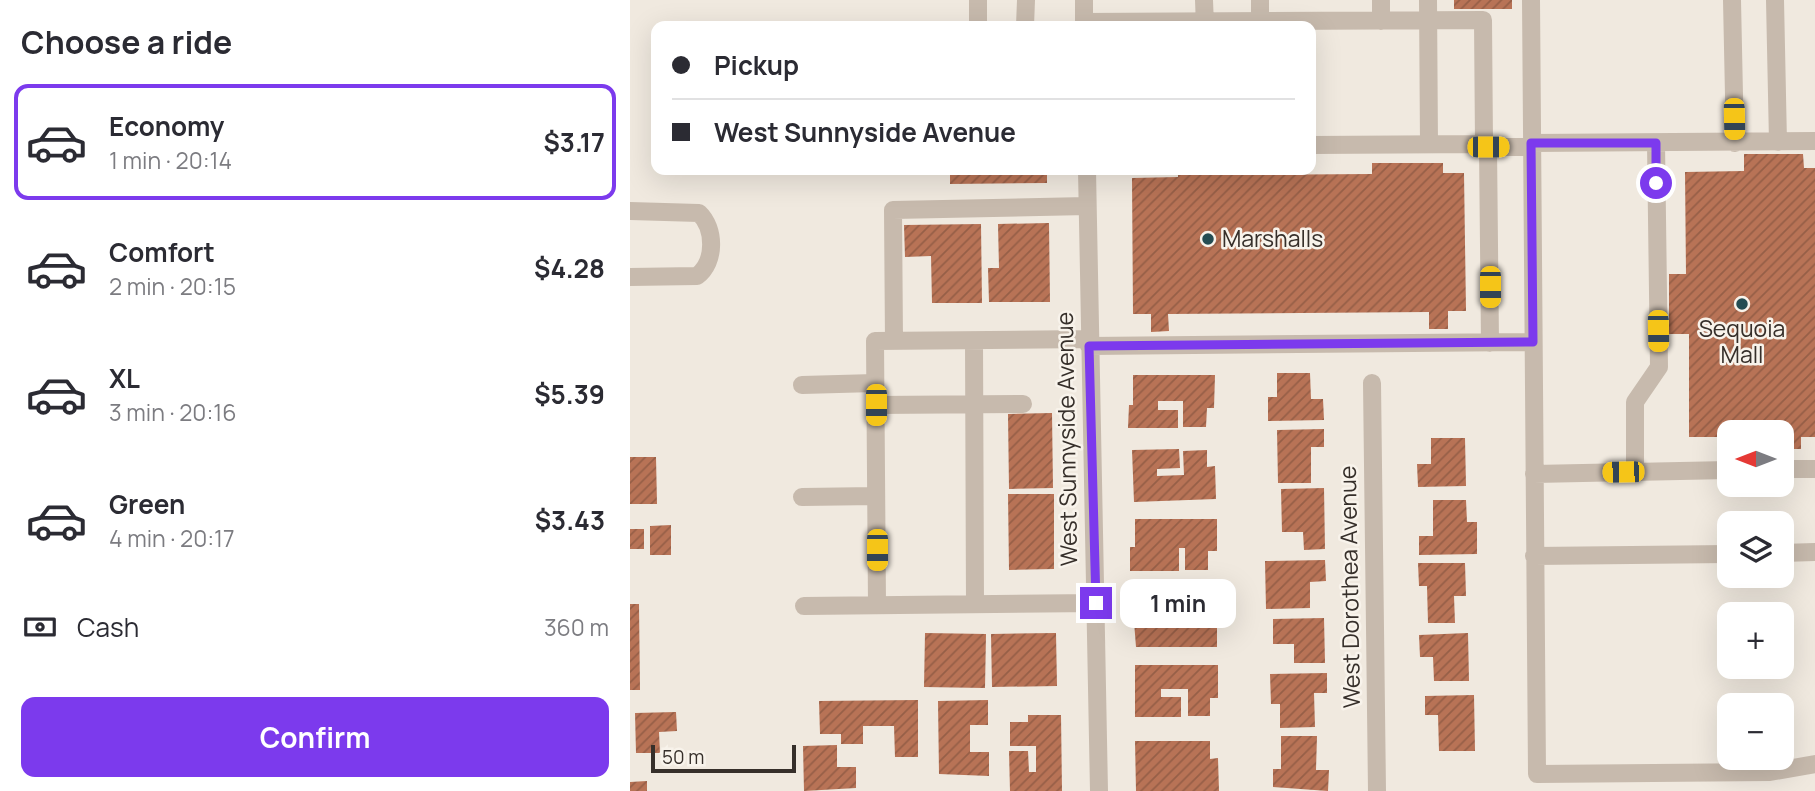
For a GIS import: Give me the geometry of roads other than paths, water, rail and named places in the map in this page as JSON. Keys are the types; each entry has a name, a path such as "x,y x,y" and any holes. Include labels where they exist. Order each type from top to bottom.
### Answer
{"street":[{"path":"978,0 978,21"},
{"path":"1025,21 1026,0"},
{"path":"1084,0 1084,21"},
{"path":"1204,0 1205,21"},
{"path":"1259,0 1260,21"},
{"path":"1381,0 1381,21"},
{"path":"1428,0 1429,144"},
{"path":"1531,0 1536,774 1770,772 1815,764"},
{"path":"1732,0 1735,143"},
{"path":"1775,0 1778,142"},
{"path":"1316,23 1483,20 1490,343"},
{"path":"1316,145 1486,146 1815,141"},
{"path":"1635,472 1635,402 1658,367 1656,143"},
{"name":"West Sunnyside Avenue","path":"1087,175 1099,791"},
{"path":"894,341 893,210 1087,206"},
{"path":"630,211 699,213 710,229 710,253 705,271 697,276 630,277"},
{"path":"877,604 875,341 1533,342"},
{"path":"974,341 975,604"},
{"path":"802,385 875,383"},
{"name":"West Dorothea Avenue","path":"1372,383 1377,791"},
{"path":"876,405 1023,404"},
{"path":"1794,469 1815,469"},
{"path":"1534,474 1717,470"},
{"path":"802,497 876,496"},
{"path":"1794,553 1815,552"},
{"path":"1534,556 1717,554"},
{"path":"804,606 1096,603"}],"place":[{"name":"Marshalls","path":"1208,239"},
{"name":"Sequoia Mall","path":"1742,304"}]}
